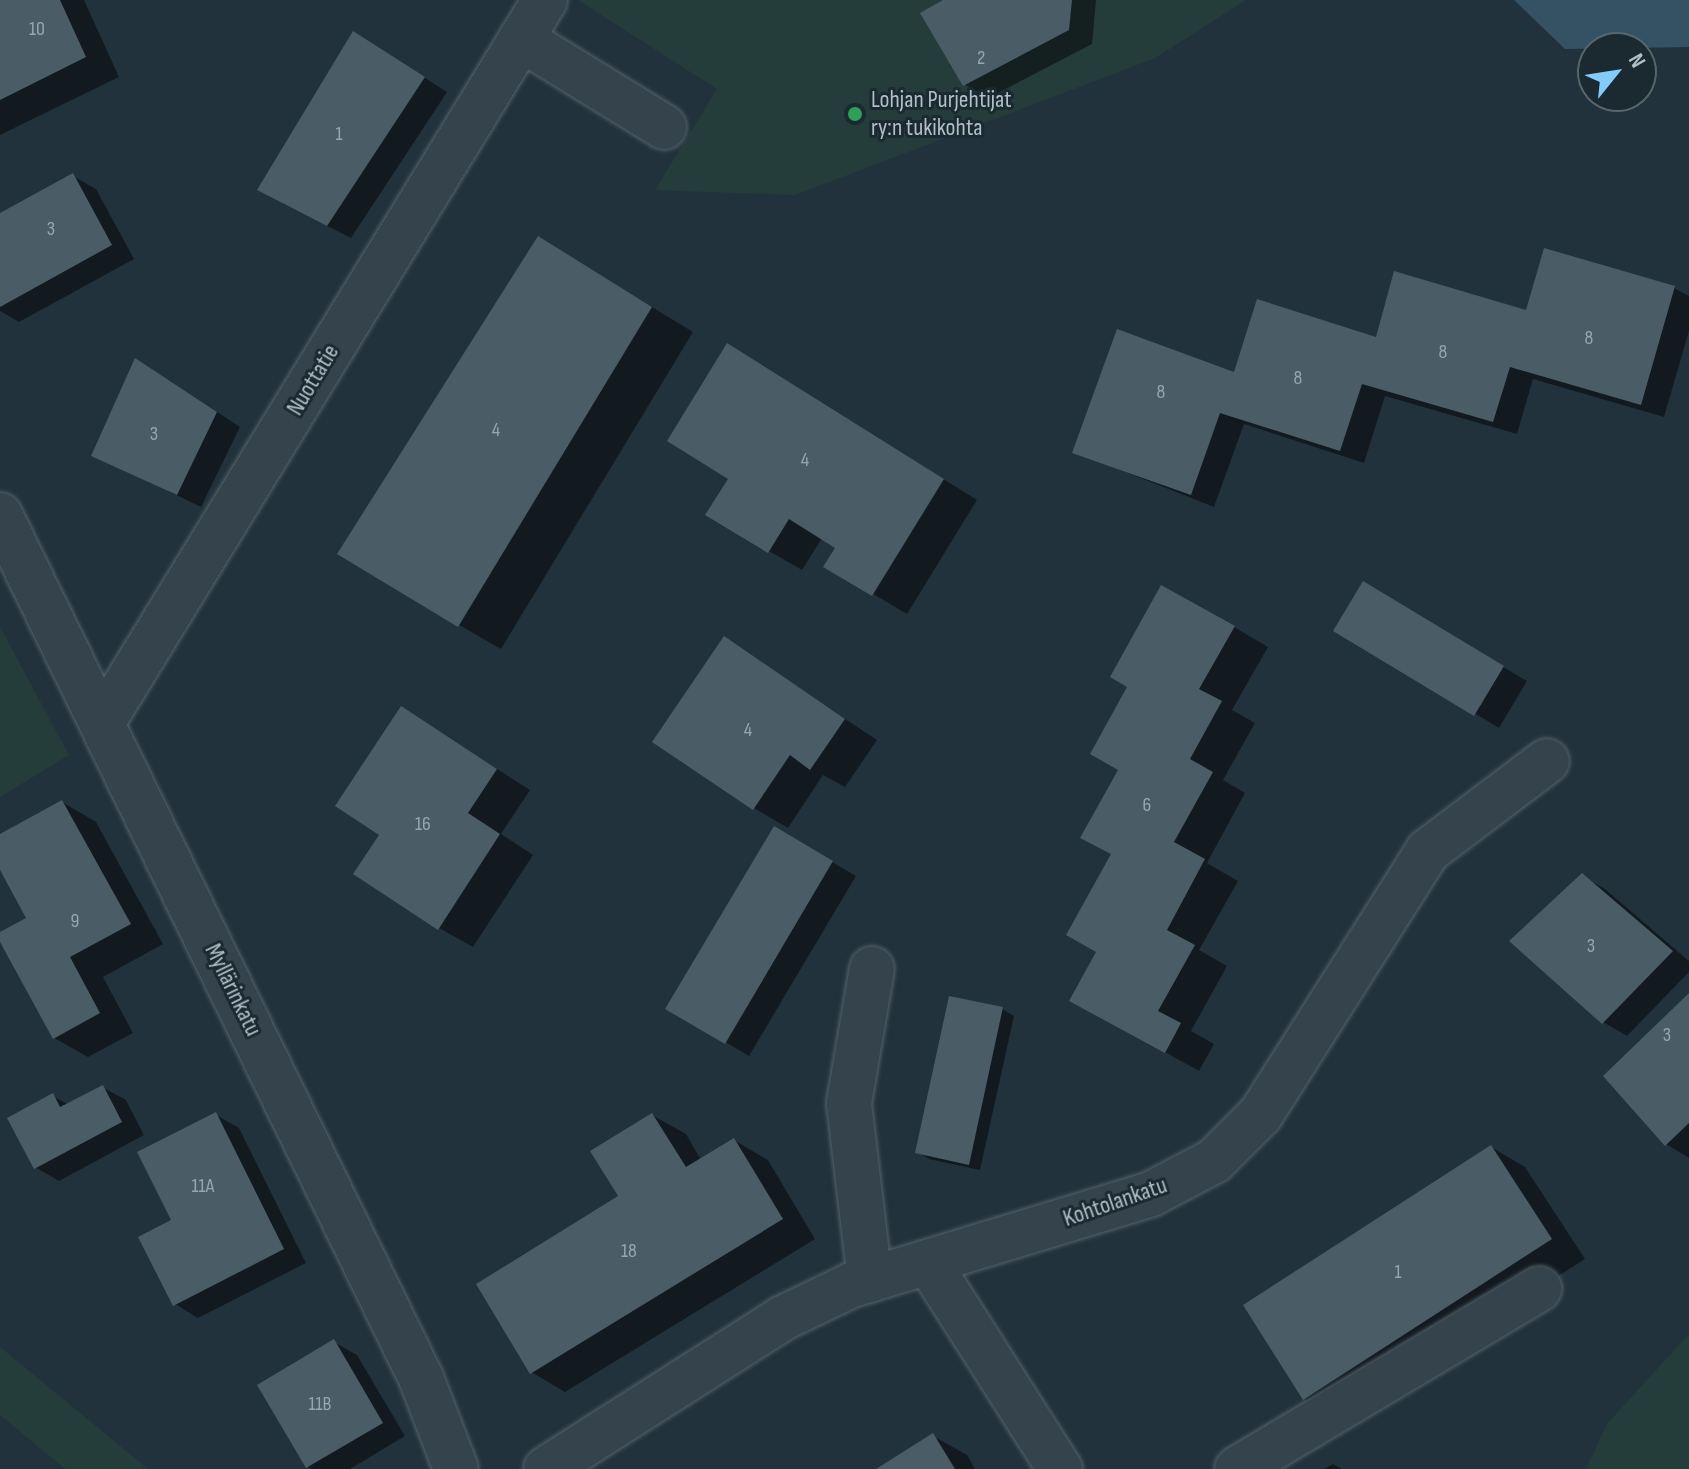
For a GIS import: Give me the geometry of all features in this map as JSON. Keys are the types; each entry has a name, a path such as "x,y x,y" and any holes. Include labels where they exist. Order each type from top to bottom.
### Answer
{"street":[{"name":"Nuottatie","path":"104,720 545,0"},
{"path":"521,39 664,127"},
{"name":"Myllärinkatu","path":"0,515 104,720 421,1378 456,1469"},
{"name":"Kohtolankatu","path":"546,1469 783,1318 870,1280 1151,1194 1214,1161 1261,1114 1428,851 1547,761"},
{"path":"870,1280 849,1103 872,969"},
{"path":"928,1262 1060,1469"},
{"path":"1237,1469 1539,1289"}],"green space":[{"name":"Lohjan Purjehtijat ry:n tukikohta","path":"578,0 1246,0 1155,58 795,195 655,190 717,89"},
{"path":"0,627 69,755 0,797"},
{"path":"1689,1334 1689,1469 1586,1469 1607,1424"},
{"path":"0,1347 148,1469 65,1469 0,1415"}],"water":[{"path":"1514,0 1689,0 1689,47 1657,48 1657,32 1577,32 1577,49 1565,49"}],"building":[{"path":"0,0 60,0 86,57 0,100"},
{"path":"943,0 1072,0 1069,30 963,86 920,13"},
{"path":"353,31 425,77 327,226 257,190"},
{"path":"73,173 112,245 0,307 0,213"},
{"path":"538,236 652,307 458,627 337,554"},
{"path":"1544,248 1675,286 1641,405 1510,367 1493,422 1362,384 1340,451 1220,413 1191,495 1072,453 1117,329 1234,372 1257,299 1376,337 1394,271 1526,310"},
{"path":"727,343 944,479 872,596 823,567 835,548 789,519 768,553 705,515 728,479 667,441"},
{"path":"135,358 217,412 177,495 91,456"},
{"path":"1363,581 1504,666 1474,716 1333,631"},
{"path":"1161,585 1235,626 1199,689 1222,701 1190,759 1213,772 1174,842 1205,859 1167,930 1195,945 1158,1011 1181,1023 1165,1053 1069,1001 1096,952 1066,935 1111,854 1080,838 1118,770 1090,754 1127,687 1110,677"},
{"path":"724,636 845,719 810,770 790,755 753,810 652,742"},
{"path":"401,706 497,769 468,813 500,834 438,930 353,874 379,835 335,806"},
{"path":"62,800 131,924 70,957 100,1013 53,1039 0,942 0,932 26,918 0,870 0,834"},
{"path":"774,826 833,861 725,1044 665,1009"},
{"path":"1582,873 1673,951 1602,1024 1509,941"},
{"path":"1689,993 1689,1123 1665,1146 1603,1076"},
{"path":"949,996 1003,1007 969,1165 915,1153"},
{"path":"103,1085 122,1122 34,1169 7,1118 53,1093 60,1107"},
{"path":"216,1112 284,1249 173,1306 138,1237 171,1220 137,1152"},
{"path":"652,1113 686,1167 734,1138 783,1219 530,1374 476,1284 618,1196 590,1151"},
{"path":"1491,1145 1552,1239 1303,1400 1243,1305"},
{"path":"334,1339 383,1423 306,1468 257,1385"},
{"path":"933,1433 955,1469 876,1469"}],"place":[{"name":"Lohjan Purjehtijat ry:n tukikohta","path":"855,114"}]}
